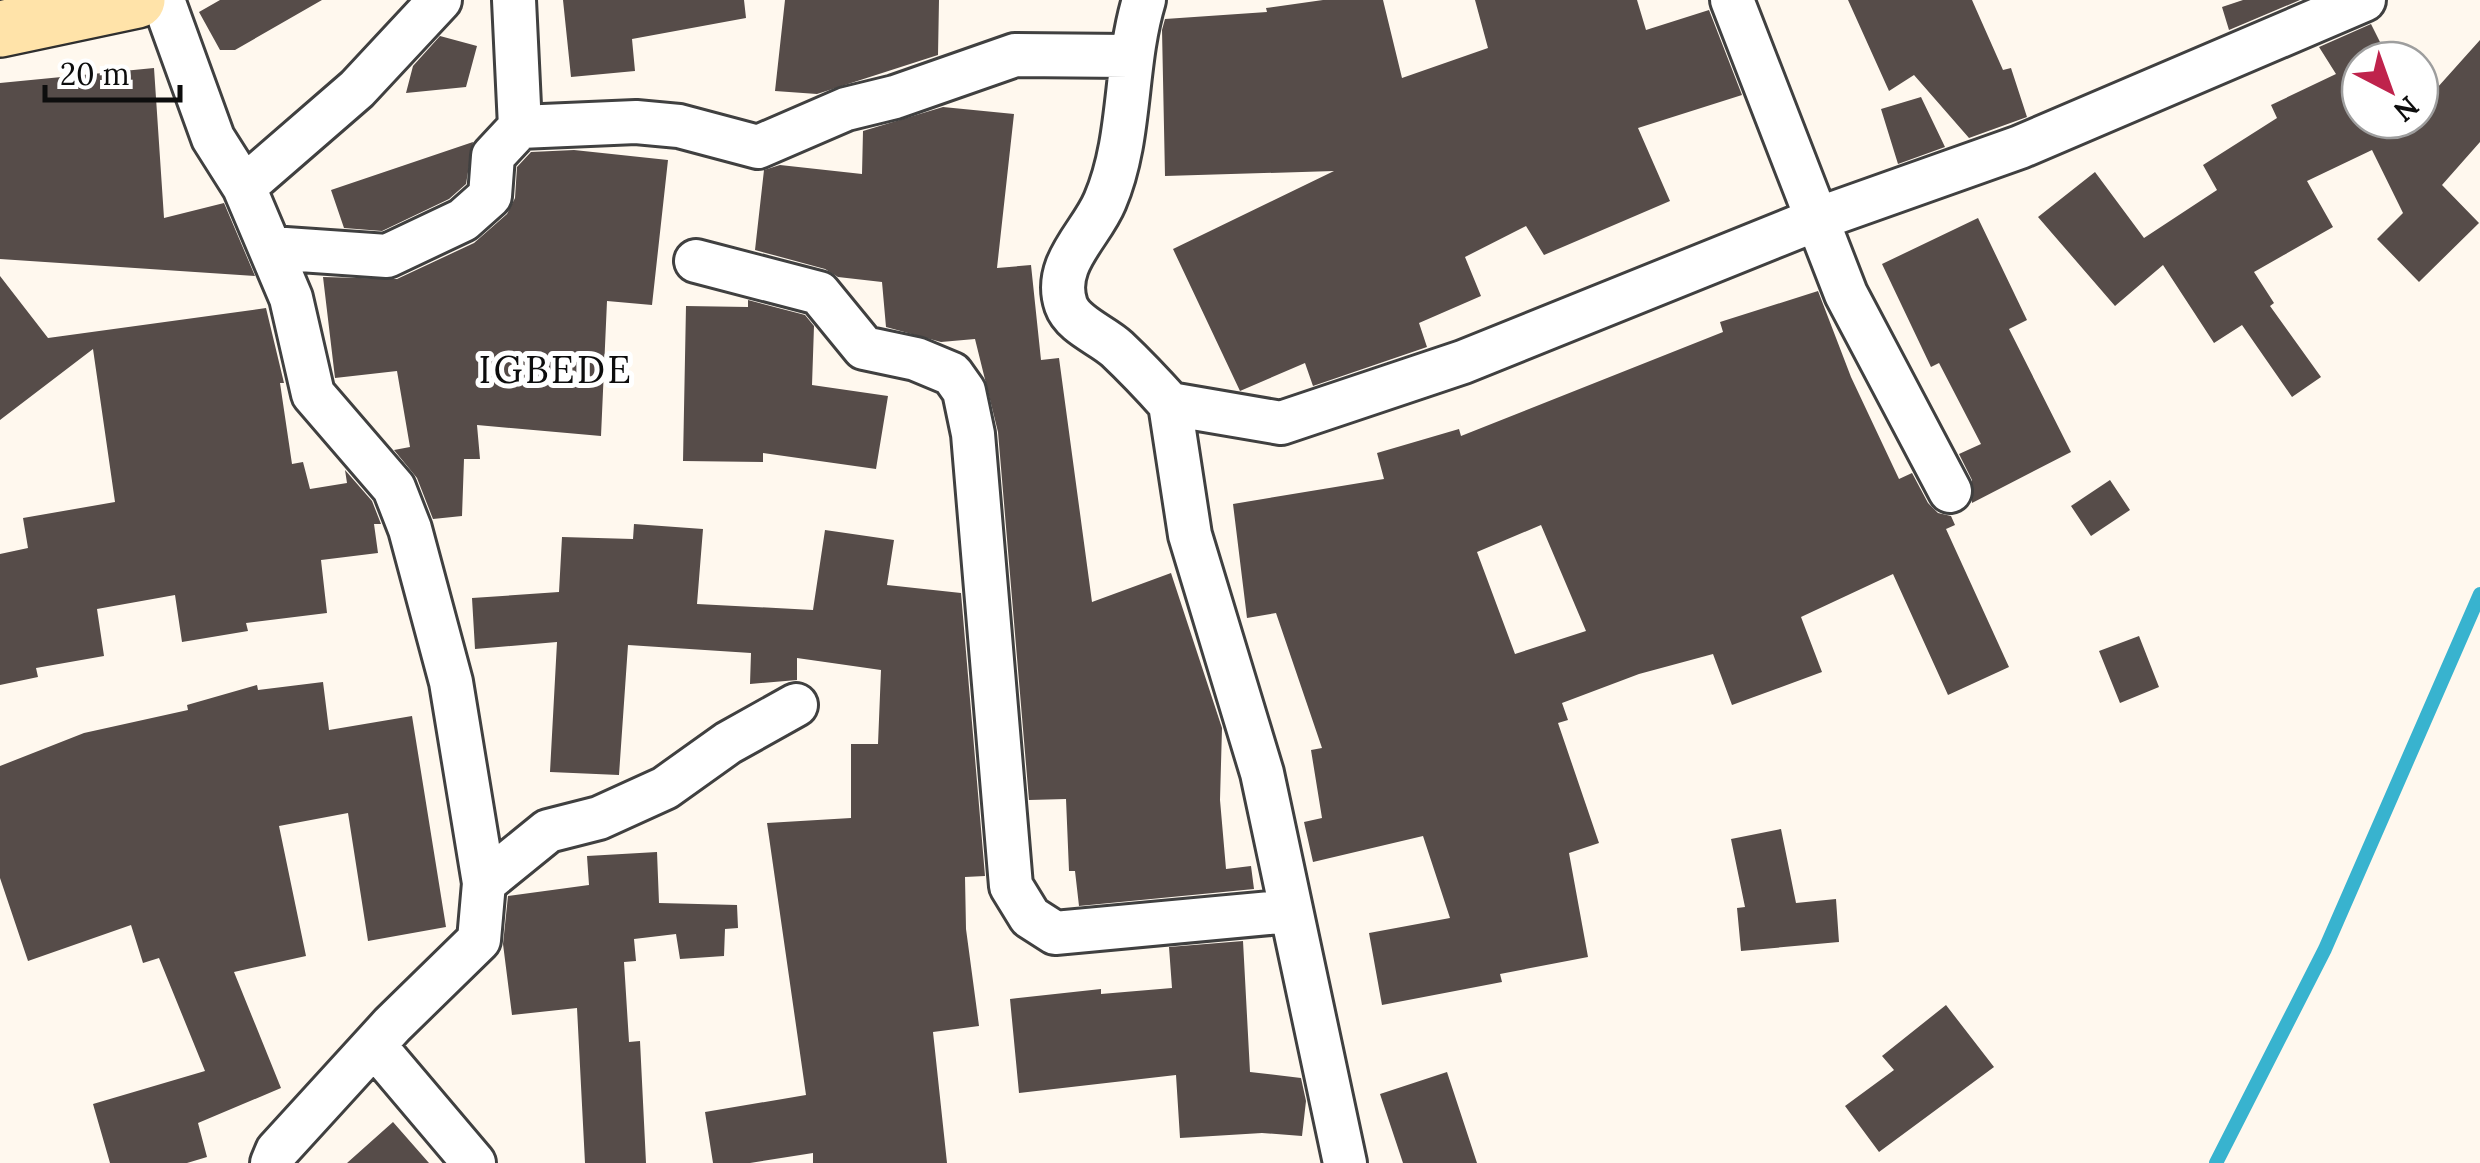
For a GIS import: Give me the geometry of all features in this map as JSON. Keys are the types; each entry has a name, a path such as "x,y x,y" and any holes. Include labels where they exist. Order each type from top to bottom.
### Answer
{"street":[{"path":"0,29 137,0"},
{"path":"162,0 213,138 244,187 291,298 312,394 394,488 410,529 451,682 484,883 479,940 374,1045 277,1151 272,1163"},
{"path":"244,187 357,89 440,0"},
{"path":"270,248 387,256 448,227 490,196 493,156 520,127 514,0"},
{"path":"1144,0 1129,56 1119,162 1104,206 1064,273 1066,306 1082,325 1126,358 1170,404 1190,535 1262,773 1344,1163"},
{"path":"1732,0 1820,218 1846,294 1950,491"},
{"path":"1170,404 1281,422 1463,362 1820,218 2020,147 2364,0"},
{"path":"520,127 664,125 758,147 846,109 895,97 1014,54 1129,56"},
{"path":"696,260 819,293 864,348 916,359 952,374 964,391 973,434 1011,886 1030,917 1055,933 1291,911"},
{"path":"484,883 548,831 598,818 665,788 728,743 796,706"},
{"path":"374,1045 474,1163"}],"building":[{"path":"220,0 322,0 235,50 220,50 199,12"},
{"path":"563,0 744,0 746,18 632,39 635,71 571,77"},
{"path":"785,0 939,0 938,55 817,94 775,91"},
{"path":"1323,0 1383,0 1402,78 1488,48 1475,0 1637,0 1646,30 1709,10 1742,95 1638,128 1670,201 1544,255 1526,226 1465,257 1481,296 1419,323 1427,347 1313,386 1305,363 1240,391 1173,249 1334,171 1165,176 1162,30 1165,19 1267,12 1266,8"},
{"path":"1848,0 1972,0 2003,70 2011,68 2027,117 1969,138 1914,75 1889,91"},
{"path":"2243,0 2300,0 2229,30 2222,7"},
{"path":"2371,24 2379,40 2340,40 2340,140 2440,140 2440,85 2480,40 2480,142 2442,185 2479,223 2419,282 2377,239 2403,213 2372,150 2307,181 2333,227 2254,272 2274,303 2270,306 2321,377 2292,397 2242,325 2214,343 2163,265 2115,306 2038,217 2095,172 2144,238 2217,190 2203,165 2277,118 2271,105 2336,74 2319,47"},
{"path":"440,36 477,46 466,87 406,93 413,66"},
{"path":"154,68 164,218 224,203 255,276 0,259 0,83"},
{"path":"1921,97 1945,147 1898,164 1881,109"},
{"path":"943,107 1014,114 997,268 1031,265 1041,360 1059,358 1092,602 1171,573 1222,728 1220,800 1226,869 1251,866 1254,889 1079,906 1075,871 1069,871 1066,799 1029,800 998,432 975,339 941,342 886,327 882,282 838,277 825,269 755,250 764,170 780,165 862,174 863,131"},
{"path":"473,142 466,184 449,199 382,231 344,228 331,190"},
{"path":"574,150 668,160 652,305 607,301 601,436 477,425 480,459 464,459 462,516 433,519 417,478 394,450 410,447 397,371 335,378 323,277 397,279 474,243 507,214 515,198 517,167 531,152"},
{"path":"1978,218 2027,320 2009,329 2071,452 1972,503 1972,480 1959,454 1981,444 1939,363 1931,367 1882,264"},
{"path":"0,276 48,338 266,308 284,383 280,383 292,464 303,462 310,489 347,483 345,470 372,501 381,524 374,524 378,553 321,560 327,613 246,623 248,631 182,642 175,595 97,609 104,656 36,668 38,677 0,685 0,554 28,548 23,518 115,502 93,349 0,420"},
{"path":"1818,291 1851,377 1899,479 1912,473 1928,503 1938,513 1951,516 1955,525 1946,529 2009,667 1948,695 1893,574 1801,617 1822,672 1732,705 1713,654 1639,674 1562,703 1568,720 1558,723 1599,843 1569,853 1588,957 1500,974 1502,982 1382,1005 1369,933 1450,918 1423,836 1313,862 1304,822 1322,818 1311,750 1322,748 1276,613 1247,618 1233,504 1384,479 1377,453 1459,429 1461,436 1723,332 1720,322","holes":["1541,525 1586,631 1515,654 1477,552"]},
{"path":"748,300 805,315 814,326 812,385 888,396 876,469 763,453 763,462 683,461 686,306 748,307"},
{"path":"2110,480 2130,510 2091,536 2071,506"},
{"path":"634,524 703,529 697,604 813,610 825,530 894,540 887,585 961,593 985,876 965,877 966,929 979,1026 933,1032 947,1163 813,1163 813,1153 750,1163 713,1163 705,1112 806,1095 767,823 851,818 851,744 878,744 881,670 797,658 797,680 750,684 751,653 628,645 619,775 550,772 557,642 475,649 472,598 559,592 562,537 633,539"},
{"path":"2139,636 2159,687 2120,703 2099,651"},
{"path":"323,682 329,730 412,716 446,927 368,941 348,813 279,826 306,956 234,972 281,1088 198,1123 207,1157 187,1163 110,1163 93,1104 205,1071 159,958 143,963 131,925 28,961 0,878 0,766 84,733 188,710 187,705 257,685 258,690"},
{"path":"1781,829 1796,903 1836,899 1839,942 1741,951 1737,908 1745,907 1731,839"},
{"path":"657,852 659,903 737,905 738,928 725,929 724,956 680,959 676,934 634,939 636,961 624,962 629,1042 640,1041 646,1163 585,1163 577,1008 512,1015 503,944 508,896 589,885 587,856"},
{"path":"1243,941 1250,1072 1301,1078 1306,1101 1302,1136 1262,1133 1180,1138 1176,1075 1019,1093 1010,999 1101,989 1101,994 1172,988 1169,947"},
{"path":"1946,1005 1994,1067 1879,1152 1845,1106 1894,1070 1882,1056"},
{"path":"1447,1072 1477,1163 1403,1163 1380,1094"},
{"path":"393,1122 429,1163 347,1163"}],"waterway":[{"path":"2216,1163 2325,949 2480,594"}],"district":[{"name":"IGBEDE","path":"556,369"}]}
